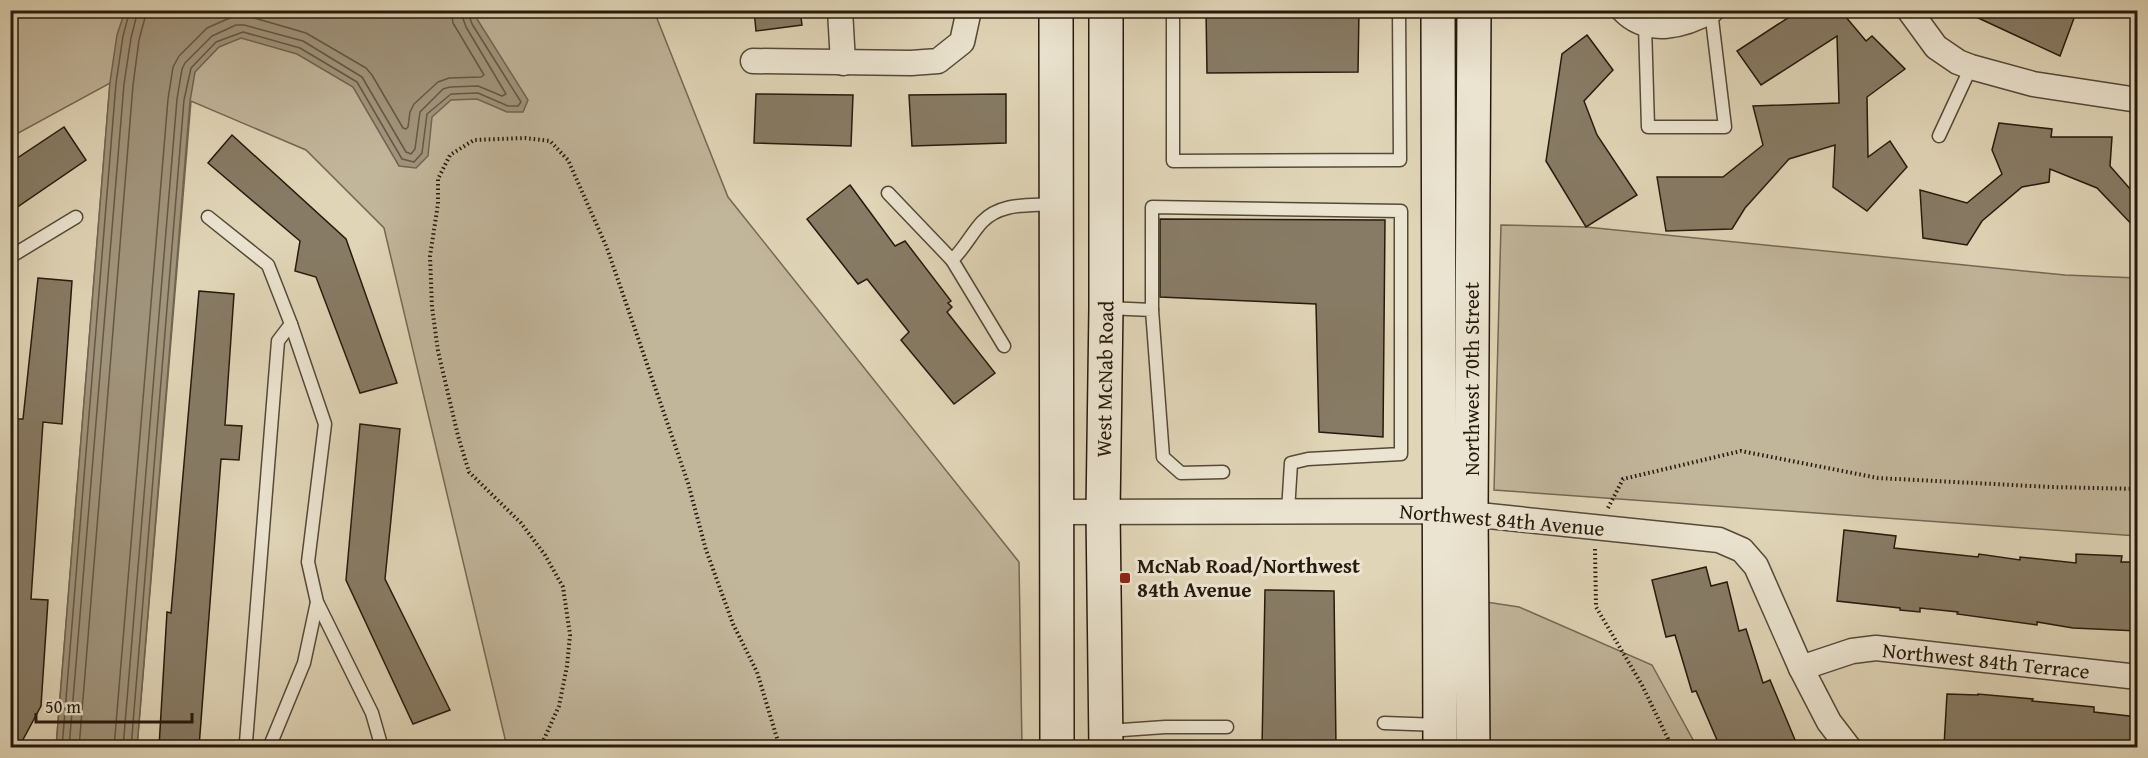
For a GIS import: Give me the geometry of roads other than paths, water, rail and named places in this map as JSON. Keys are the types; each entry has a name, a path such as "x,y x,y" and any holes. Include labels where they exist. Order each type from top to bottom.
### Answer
{"street":[{"path":"840,10 843,63"},
{"path":"753,61 911,63 938,61 962,42 969,10"},
{"path":"1056,10 1058,747"},
{"name":"West McNab Road","path":"1106,10 1103,512 1106,740"},
{"name":"Northwest 70th Street","path":"1438,10 1438,168 1456,512 1473,747"},
{"name":"Northwest 70th Street","path":"1440,736 1456,512 1473,169 1474,10"},
{"path":"1623,10 1645,25 1672,27 1692,22 1711,11"},
{"path":"1909,10 1936,47 1958,62 2033,84 2138,100"},
{"path":"1438,168 1473,169"},
{"name":"Northwest 84th Avenue","path":"1056,512 1456,512 1719,540 1742,550 1756,566 1801,668 1829,722 1849,747"},
{"name":"Northwest 84th Terrace","path":"1801,668 1852,651 1876,648 2138,677"}],"lane":[{"path":"1173,10 1173,161 1400,160 1399,10"},
{"path":"1645,25 1648,127 1725,127 1711,11"},
{"path":"1939,136 1971,67"},
{"path":"888,193 952,260 1004,346"},
{"path":"952,260 960,253 982,222 996,211 1008,207 1056,204"},
{"path":"1223,472 1181,473 1163,457 1152,310 1152,207 1401,211 1401,454 1308,459 1291,463 1288,511"},
{"path":"10,257 76,217"},
{"path":"208,217 268,265 325,424 308,562 317,602 372,713 382,747"},
{"path":"1106,308 1152,310"},
{"path":"248,747 246,742 278,341 291,324"},
{"path":"269,747 304,663 317,602"},
{"path":"1384,723 1440,736"},
{"path":"1106,740 1165,727 1227,727"}],"water":[{"path":"125,11 472,11 528,100 523,112 507,112 477,99 451,100 432,117 428,156 416,168 399,166 353,87 297,54 241,38 219,47 195,72 190,101 137,747 56,747 110,82 117,35"}],"place":[{"name":"McNab Road/Northwest 84th Avenue","path":"1125,578"}]}
